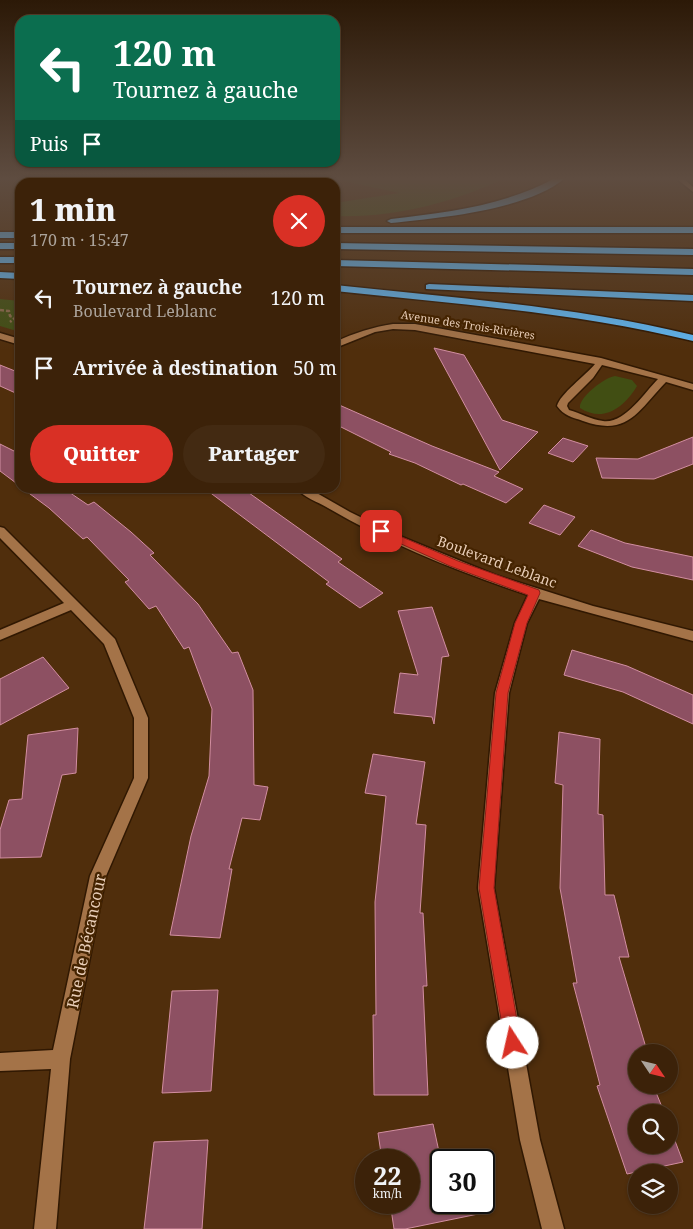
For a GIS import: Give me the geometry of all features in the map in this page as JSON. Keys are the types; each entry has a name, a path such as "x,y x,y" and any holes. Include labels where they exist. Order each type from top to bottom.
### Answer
{"highway":[{"path":"0,246 15,246"},
{"path":"340,246 693,252"},
{"path":"0,260 15,260"},
{"path":"340,263 693,272"},
{"path":"0,275 15,276"},
{"path":"340,286 693,298"},
{"path":"340,287 546,308 610,318 693,338"}],"street":[{"name":"Avenue des Trois-Rivières","path":"340,343 366,331 403,326 601,360 693,387"},
{"path":"0,336 15,340"},
{"path":"601,360 590,376 563,402 562,406 566,412 601,424 614,424 628,416 664,378"},
{"name":"Boulevard Leblanc","path":"310,493 410,545 463,567 535,593 602,613 693,636"},
{"name":"Rue de Bécancour","path":"0,531 110,642 141,718 141,778 98,876 61,1059 45,1229"},
{"path":"535,593 521,623 502,693 486,888 530,1140 553,1229"},
{"path":"0,636 73,604"},
{"path":"0,1062 61,1059"}],"path":[{"path":"0,310 9,312 10,316 15,318 6,322"}],"green space":[{"path":"0,299 15,300 15,330 0,326"},
{"path":"615,376 632,380 637,386 626,401 612,411 605,413 597,414 580,408 583,399 593,389 605,380"}],"building":[{"path":"434,348 464,355 502,420 538,432 500,470"},
{"path":"0,365 15,371 15,393 0,386"},
{"path":"340,405 432,446 499,472 494,476 523,489 506,503 463,484 461,485 415,463 389,454 391,452 340,426"},
{"path":"693,437 693,464 654,479 602,478 596,458 638,459"},
{"path":"563,438 588,446 573,462 548,453"},
{"path":"0,444 15,452 15,482 0,471"},
{"path":"29,493 70,493 88,505 94,502 154,553 150,555 198,604 232,653 238,652 253,690 254,785 268,787 260,820 242,818 229,869 232,869 220,938 170,935 191,836 209,776 212,709 189,647 184,649 156,606 149,609 125,582 129,580 87,537 83,539 49,508"},
{"path":"211,493 249,493 342,559 338,562 383,593 360,608 326,584 329,582"},
{"path":"544,505 575,517 560,535 529,523"},
{"path":"591,530 625,543 693,557 693,580 632,567 578,546"},
{"path":"432,607 449,656 442,657 434,724 432,717 394,713 400,673 418,675 398,611"},
{"path":"572,650 627,666 693,695 693,724 623,692 564,675"},
{"path":"43,657 69,688 0,725 0,679"},
{"path":"78,728 76,773 62,775 41,857 0,858 0,830 9,800 22,799 28,735"},
{"path":"559,732 600,739 598,814 603,815 605,895 614,895 629,957 619,957 645,1044 628,1044 628,1094 657,1094 661,1104 628,1104 628,1154 678,1154 678,1149 683,1162 674,1164 628,1164 627,1174 597,1086 600,1085 573,983 577,983 560,888 563,785 555,783"},
{"path":"373,754 425,762 416,824 426,825 420,913 423,913 427,986 423,986 428,1095 374,1095 373,1015 376,1015 375,902 386,796 365,793"},
{"path":"218,990 211,1091 162,1093 172,991"},
{"path":"433,1124 438,1149 430,1149 430,1214 478,1214 405,1229 394,1229 392,1214 420,1214 420,1149 380,1149 378,1133"},
{"path":"208,1140 202,1229 144,1229 154,1142"}],"route":[{"path":"381,531 454,564 535,593 521,623 502,693 486,888 513,1043"}]}
